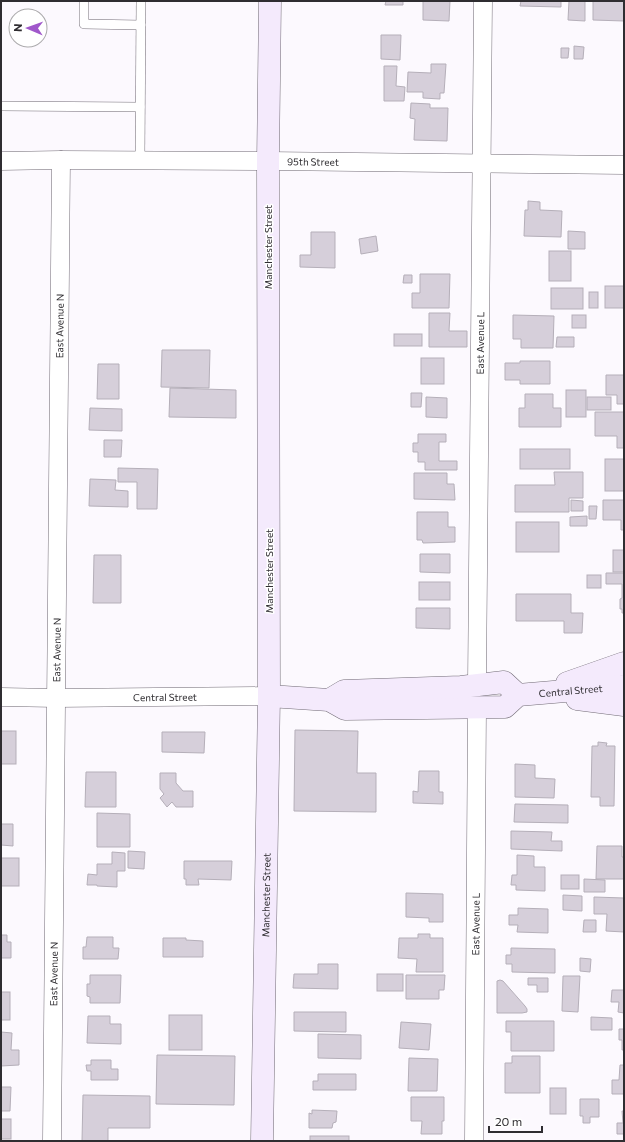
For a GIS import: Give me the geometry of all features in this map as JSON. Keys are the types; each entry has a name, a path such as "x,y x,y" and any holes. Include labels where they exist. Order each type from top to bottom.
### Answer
{"main road":[{"name":"Manchester Street","path":"262,1141 269,696 268,161 270,1"},
{"path":"528,694 624,663"},
{"path":"329,700 344,691 453,687 504,682 528,694 624,705"},
{"name":"Central Street","path":"269,696 329,700 345,709 505,707 528,694 624,686"}],"street":[{"name":"East Avenue L","path":"477,685 483,1"},
{"name":"95th Street","path":"1,160 624,165"},
{"name":"East Avenue N","path":"52,1141 61,160"},
{"name":"Central Street","path":"1,697 56,698 269,696"},
{"name":"East Avenue L","path":"474,1141 477,707"}],"lane":[{"path":"84,1 84,24 141,25"},
{"path":"140,160 141,1"},
{"path":"1,106 140,107"}],"building":[{"path":"386,1 403,1 403,5 385,5"},
{"path":"423,1 450,1 449,21 423,20"},
{"path":"521,1 561,1 561,7 520,6"},
{"path":"569,1 585,1 585,21 568,20"},
{"path":"593,1 624,1 624,21 593,20"},
{"path":"381,35 401,35 400,60 381,59"},
{"path":"574,46 584,47 583,59 574,59"},
{"path":"561,48 569,48 568,58 561,58"},
{"path":"431,64 446,64 444,93 440,93 440,99 423,98 423,92 407,92 408,72 431,73"},
{"path":"384,66 397,66 396,86 405,87 404,101 384,101"},
{"path":"411,103 430,104 430,108 448,108 447,141 414,140 415,119 410,118"},
{"path":"528,201 540,202 540,210 562,211 561,237 524,236 525,210 528,210"},
{"path":"568,231 585,232 585,249 568,249"},
{"path":"311,232 335,232 335,268 300,267 300,255 311,255"},
{"path":"376,236 378,251 361,254 359,239"},
{"path":"549,251 571,251 571,281 549,281"},
{"path":"420,274 450,274 449,308 412,308 412,293 420,293"},
{"path":"404,275 412,275 412,283 403,283"},
{"path":"605,286 624,286 624,308 605,308"},
{"path":"551,288 583,288 583,309 551,309"},
{"path":"589,292 598,292 598,308 589,308"},
{"path":"429,313 450,313 449,331 467,331 467,347 429,347"},
{"path":"513,315 554,316 553,348 521,348 521,339 513,339"},
{"path":"572,315 586,315 586,328 572,328"},
{"path":"394,334 422,334 422,346 394,346"},
{"path":"557,337 574,337 574,347 556,347"},
{"path":"162,350 210,350 209,388 161,387"},
{"path":"421,358 444,358 444,384 421,384"},
{"path":"520,361 550,361 550,384 520,384 520,380 505,380 505,363 520,363"},
{"path":"98,364 119,364 119,399 97,399"},
{"path":"606,375 624,375 624,404 617,404 617,395 606,395"},
{"path":"170,388 236,390 236,418 169,417"},
{"path":"566,390 586,390 586,417 566,417"},
{"path":"411,393 422,393 421,407 411,407"},
{"path":"525,394 553,394 553,408 561,408 561,427 519,427 519,408 525,408"},
{"path":"426,397 447,398 447,418 426,417"},
{"path":"587,397 611,397 611,410 587,410"},
{"path":"90,408 122,409 122,431 89,430"},
{"path":"595,412 624,412 624,448 617,448 617,436 595,436"},
{"path":"418,434 446,434 446,442 439,442 439,461 457,461 457,470 425,470 425,462 418,462 418,452 413,452 413,443 418,443"},
{"path":"104,440 122,440 121,457 104,457"},
{"path":"520,449 570,449 570,469 520,469"},
{"path":"605,459 624,459 624,491 605,491"},
{"path":"118,468 158,469 157,509 137,509 137,482 118,482"},
{"path":"554,472 583,472 583,498 569,498 569,512 515,512 515,485 555,485"},
{"path":"414,473 447,473 447,484 454,484 455,500 414,499"},
{"path":"90,479 116,480 115,490 128,491 128,507 89,506"},
{"path":"571,500 583,501 583,511 571,511"},
{"path":"603,500 624,500 624,530 621,530 621,520 603,520"},
{"path":"589,506 597,506 596,519 589,519"},
{"path":"417,512 448,512 448,527 455,527 455,542 423,543 422,540 417,540"},
{"path":"587,516 587,526 570,526 570,517"},
{"path":"516,522 559,522 559,552 516,552"},
{"path":"613,550 624,550 624,572 613,572"},
{"path":"420,554 450,554 450,573 420,572"},
{"path":"94,555 121,555 121,603 93,603"},
{"path":"606,573 624,573 624,613 622,613 622,609 620,609 622,584 606,584"},
{"path":"587,575 601,575 601,588 587,588"},
{"path":"419,582 450,582 450,600 419,600"},
{"path":"516,594 571,594 571,613 583,613 582,633 564,633 564,621 516,621"},
{"path":"416,608 450,608 450,629 416,628"},
{"path":"295,730 358,731 357,773 376,773 376,812 294,811"},
{"path":"1,731 16,731 16,764 1,764"},
{"path":"162,732 205,732 204,753 162,752"},
{"path":"598,742 607,743 606,746 615,746 614,806 600,806 600,797 591,797 592,746 598,746"},
{"path":"515,764 535,765 535,778 555,779 554,798 515,797"},
{"path":"419,771 439,771 439,792 443,792 443,804 413,803 413,791 418,792"},
{"path":"86,772 116,772 116,807 85,807"},
{"path":"160,773 176,773 176,783 183,791 193,791 193,807 176,807 172,802 167,807 160,798 164,794 160,789"},
{"path":"515,804 568,805 568,823 514,822"},
{"path":"97,813 130,814 130,847 97,847"},
{"path":"1,824 13,824 13,846 1,845"},
{"path":"511,831 552,832 551,841 562,841 562,851 511,849"},
{"path":"597,846 622,846 622,857 624,857 624,879 596,879"},
{"path":"128,851 145,852 144,869 128,868"},
{"path":"112,852 125,853 125,871 117,871 117,887 87,885 88,874 97,875 97,864 112,864"},
{"path":"517,855 534,856 534,867 545,867 545,891 516,890 516,885 511,885 512,875 517,875"},
{"path":"1,858 19,858 19,886 1,886"},
{"path":"184,861 232,861 231,880 198,879 199,885 186,885 186,879 184,879"},
{"path":"561,875 579,875 579,889 561,889"},
{"path":"584,879 605,880 605,892 584,892"},
{"path":"406,893 443,894 443,922 429,922 429,918 406,917"},
{"path":"563,895 582,896 582,911 563,910"},
{"path":"594,897 624,898 624,932 606,931 607,914 594,914"},
{"path":"518,908 548,909 548,933 517,932 518,925 509,925 509,915 518,915"},
{"path":"584,920 596,920 596,932 583,932"},
{"path":"418,934 430,934 430,938 443,938 443,972 416,972 417,959 398,958 399,938 418,938"},
{"path":"1,935 7,935 7,942 11,942 11,958 1,958"},
{"path":"87,937 113,937 113,948 119,948 118,959 83,959 83,947 86,947"},
{"path":"163,938 186,938 186,940 203,941 203,957 163,957"},
{"path":"511,948 555,949 555,973 512,972 512,964 506,964 506,955 511,955"},
{"path":"580,958 591,959 590,972 580,971"},
{"path":"318,964 338,964 338,989 293,988 294,974 318,974"},
{"path":"377,974 403,974 403,991 377,991"},
{"path":"90,975 121,975 120,1003 90,1003 90,997 87,996 87,984 90,984"},
{"path":"406,975 445,975 444,990 439,990 439,999 406,999"},
{"path":"563,976 580,976 578,1012 562,1011"},
{"path":"528,978 548,978 548,992 537,992 537,985 528,985"},
{"path":"497,981 503,981 525,1006 527,1012 497,1013"},
{"path":"612,990 624,990 624,1013 618,1012 619,1002 611,1002"},
{"path":"1,992 10,992 10,1020 1,1020"},
{"path":"294,1012 346,1012 346,1032 294,1031"},
{"path":"169,1015 202,1015 202,1050 169,1050"},
{"path":"88,1016 110,1016 110,1024 121,1024 121,1044 87,1043"},
{"path":"591,1017 612,1018 612,1030 591,1030"},
{"path":"506,1021 554,1021 554,1051 511,1051 511,1032 506,1032"},
{"path":"401,1022 431,1024 429,1050 399,1048"},
{"path":"619,1029 624,1029 624,1050 622,1050 622,1040 619,1040"},
{"path":"1,1032 12,1033 11,1050 19,1050 19,1065 1,1066"},
{"path":"318,1034 361,1035 361,1059 318,1058"},
{"path":"157,1055 235,1056 234,1105 156,1104"},
{"path":"512,1056 540,1056 540,1093 505,1093 505,1063 512,1063"},
{"path":"409,1058 438,1059 437,1091 408,1091"},
{"path":"91,1060 111,1060 111,1069 118,1069 118,1080 91,1080 91,1071 87,1071 86,1065 91,1065"},
{"path":"620,1065 624,1065 624,1094 612,1094 612,1080 619,1080"},
{"path":"318,1074 356,1074 356,1090 313,1090 313,1081 318,1081"},
{"path":"1,1087 11,1087 10,1111 1,1111"},
{"path":"550,1088 566,1088 566,1114 550,1114"},
{"path":"83,1095 150,1096 150,1128 108,1128 108,1141 82,1141"},
{"path":"411,1097 444,1097 444,1121 442,1121 442,1134 421,1134 422,1121 411,1121"},
{"path":"580,1099 599,1099 599,1117 590,1117 590,1123 583,1123 583,1116 580,1116"},
{"path":"312,1110 337,1111 336,1122 333,1123 332,1128 309,1128 309,1113 312,1114"},
{"path":"622,1111 624,1111 624,1134 617,1134 617,1123 623,1123"},
{"path":"1,1119 11,1119 11,1139 1,1139"},
{"path":"310,1136 349,1136 349,1141 310,1141"}]}
